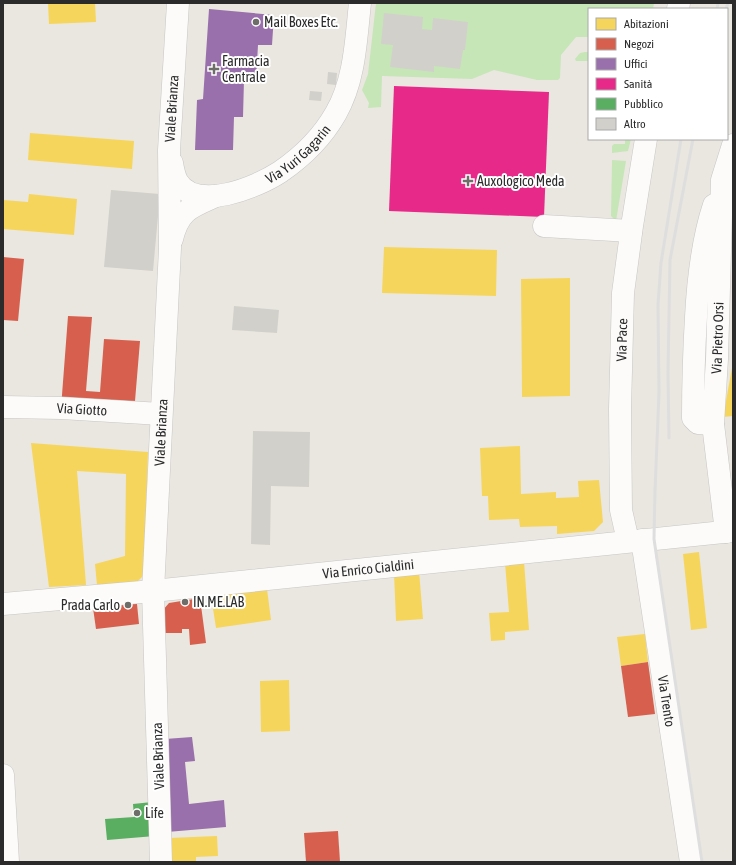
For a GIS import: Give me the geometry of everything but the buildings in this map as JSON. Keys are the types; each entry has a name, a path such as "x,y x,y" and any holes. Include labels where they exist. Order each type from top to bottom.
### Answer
{"street":[{"name":"Viale Brianza","path":"161,862 153,591 170,248 169,150 178,3"},
{"name":"Via Yuri Gagarin","path":"169,150 177,181 183,188 192,193 203,196 216,196 235,193 279,172 313,143 327,127 337,111 349,81 355,51 360,3"},
{"name":"Via Pace","path":"635,540 620,510 620,409 623,293 631,230 646,140"},
{"name":"Via Pietro Orsi","path":"730,532 706,423 717,359 722,180 733,145"},
{"path":"170,248 175,227 182,214 192,206 216,196"},
{"path":"544,226 631,230"},
{"name":"Via Giotto","path":"3,406 161,414"},
{"name":"Via Enrico Cialdini","path":"3,604 153,591 635,540 730,532"},
{"name":"Via Trento","path":"635,540 691,862"},
{"path":"3,775 8,862"}],"green space":[{"path":"376,3 654,3 653,8 588,8 588,37 576,37 561,55 560,78 558,80 537,80 494,70 472,79 382,76 381,107 368,108 369,103 362,90 368,74"},
{"path":"588,52 588,61 576,61 575,59 580,53"},
{"path":"625,140 631,140 628,151 612,153 612,146 614,144 625,144"},
{"path":"612,160 626,161 616,221 611,216"}],"railway":[{"path":"717,8 718,3"},
{"path":"726,8 728,3"},
{"path":"681,140 661,263 658,305 659,392 654,539 702,862"},
{"path":"669,438 668,373 670,260 693,140"}],"place":[{"name":"Mail Boxes Etc.","path":"256,22"},
{"name":"Farmacia Centrale","path":"214,69"},
{"name":"Auxologico Meda","path":"468,181"},
{"name":"IN.ME.LAB","path":"185,602"},
{"name":"Prada Carlo","path":"128,605"},
{"name":"Life","path":"137,813"}]}
